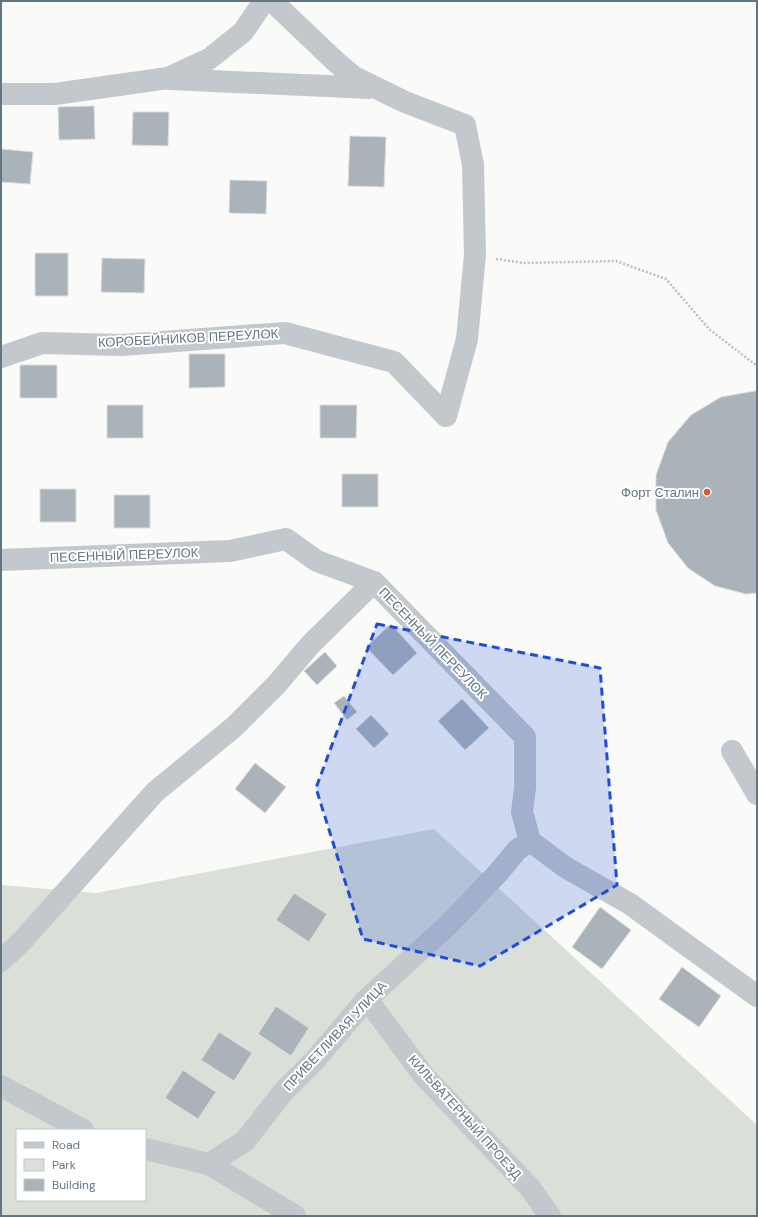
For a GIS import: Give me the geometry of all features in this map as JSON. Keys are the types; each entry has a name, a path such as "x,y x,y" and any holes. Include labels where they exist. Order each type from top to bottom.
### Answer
{"street":[{"path":"1,94 55,94 168,78 209,59 243,32 264,1"},
{"path":"272,1 354,77 405,102 465,125 473,165 475,255"},
{"path":"162,78 238,83 375,88"},
{"name":"КОРОБЕЙНИКОВ ПЕРЕУЛОК","path":"1,357 42,343 122,345 285,333 394,362 446,416 467,339 475,255"},
{"name":"ПЕСЕННЫЙ ПЕРЕУЛОК","path":"1,560 230,551 286,539 317,561 374,582 525,738 525,788 522,812 530,841"},
{"path":"1,960 22,941 155,792 234,727 277,684 310,645 374,582"},
{"path":"732,751 757,794"},
{"path":"530,841 565,867 630,904 757,996"},
{"name":"ПРИВЕТЛИВАЯ УЛИЦА","path":"209,1164 245,1141 283,1092 314,1061 366,999 448,925 498,873 517,850 530,841"},
{"name":"КИЛЬВАТЕРНЫЙ ПРОЕЗД","path":"366,999 424,1076 531,1190 550,1216"},
{"path":"1,1086 82,1129"},
{"path":"146,1148 209,1164 295,1216"}],"path":[{"path":"475,255 524,263 616,261 666,279 709,329 757,366"}],"highlighted area":[{"path":"377,624 600,668 617,885 480,966 363,939 316,788"}],"green space":[{"path":"434,829 757,1125 757,1216 1,1216 1,885 96,893"}],"building":[{"path":"94,106 95,139 59,140 58,107"},
{"path":"133,112 169,112 168,146 132,145"},
{"path":"350,136 386,137 384,187 348,186"},
{"path":"1,149 33,152 30,184 1,182"},
{"path":"230,180 267,181 266,214 229,213"},
{"path":"35,253 68,253 68,296 35,296"},
{"path":"102,258 145,259 144,293 101,292"},
{"path":"189,354 225,354 225,387 189,388"},
{"path":"20,365 57,365 57,398 20,398"},
{"name":"Форт Сталин","path":"757,391 757,593 746,594 715,586 688,568 668,543 656,510 656,475 668,442 691,415 721,397"},
{"path":"107,405 143,405 143,438 107,438"},
{"path":"320,405 357,405 356,438 320,438"},
{"path":"342,474 378,474 378,507 342,507"},
{"path":"40,489 76,489 76,522 40,522"},
{"path":"114,495 150,495 150,528 114,528"},
{"path":"391,624 417,653 393,675 366,647"},
{"path":"325,652 337,666 317,685 304,671"},
{"path":"344,696 357,712 347,720 334,703"},
{"path":"462,699 489,728 465,750 438,721"},
{"path":"371,715 389,734 374,748 356,729"},
{"path":"255,763 286,787 265,813 235,789"},
{"path":"294,893 327,914 309,942 276,920"},
{"path":"600,907 631,930 602,969 572,947"},
{"path":"682,967 721,996 699,1027 659,999"},
{"path":"276,1006 309,1028 291,1056 258,1034"},
{"path":"219,1032 252,1053 234,1081 201,1060"},
{"path":"183,1070 216,1092 198,1119 165,1098"}],"place":[{"name":"Форт Сталин","path":"707,492"}]}
